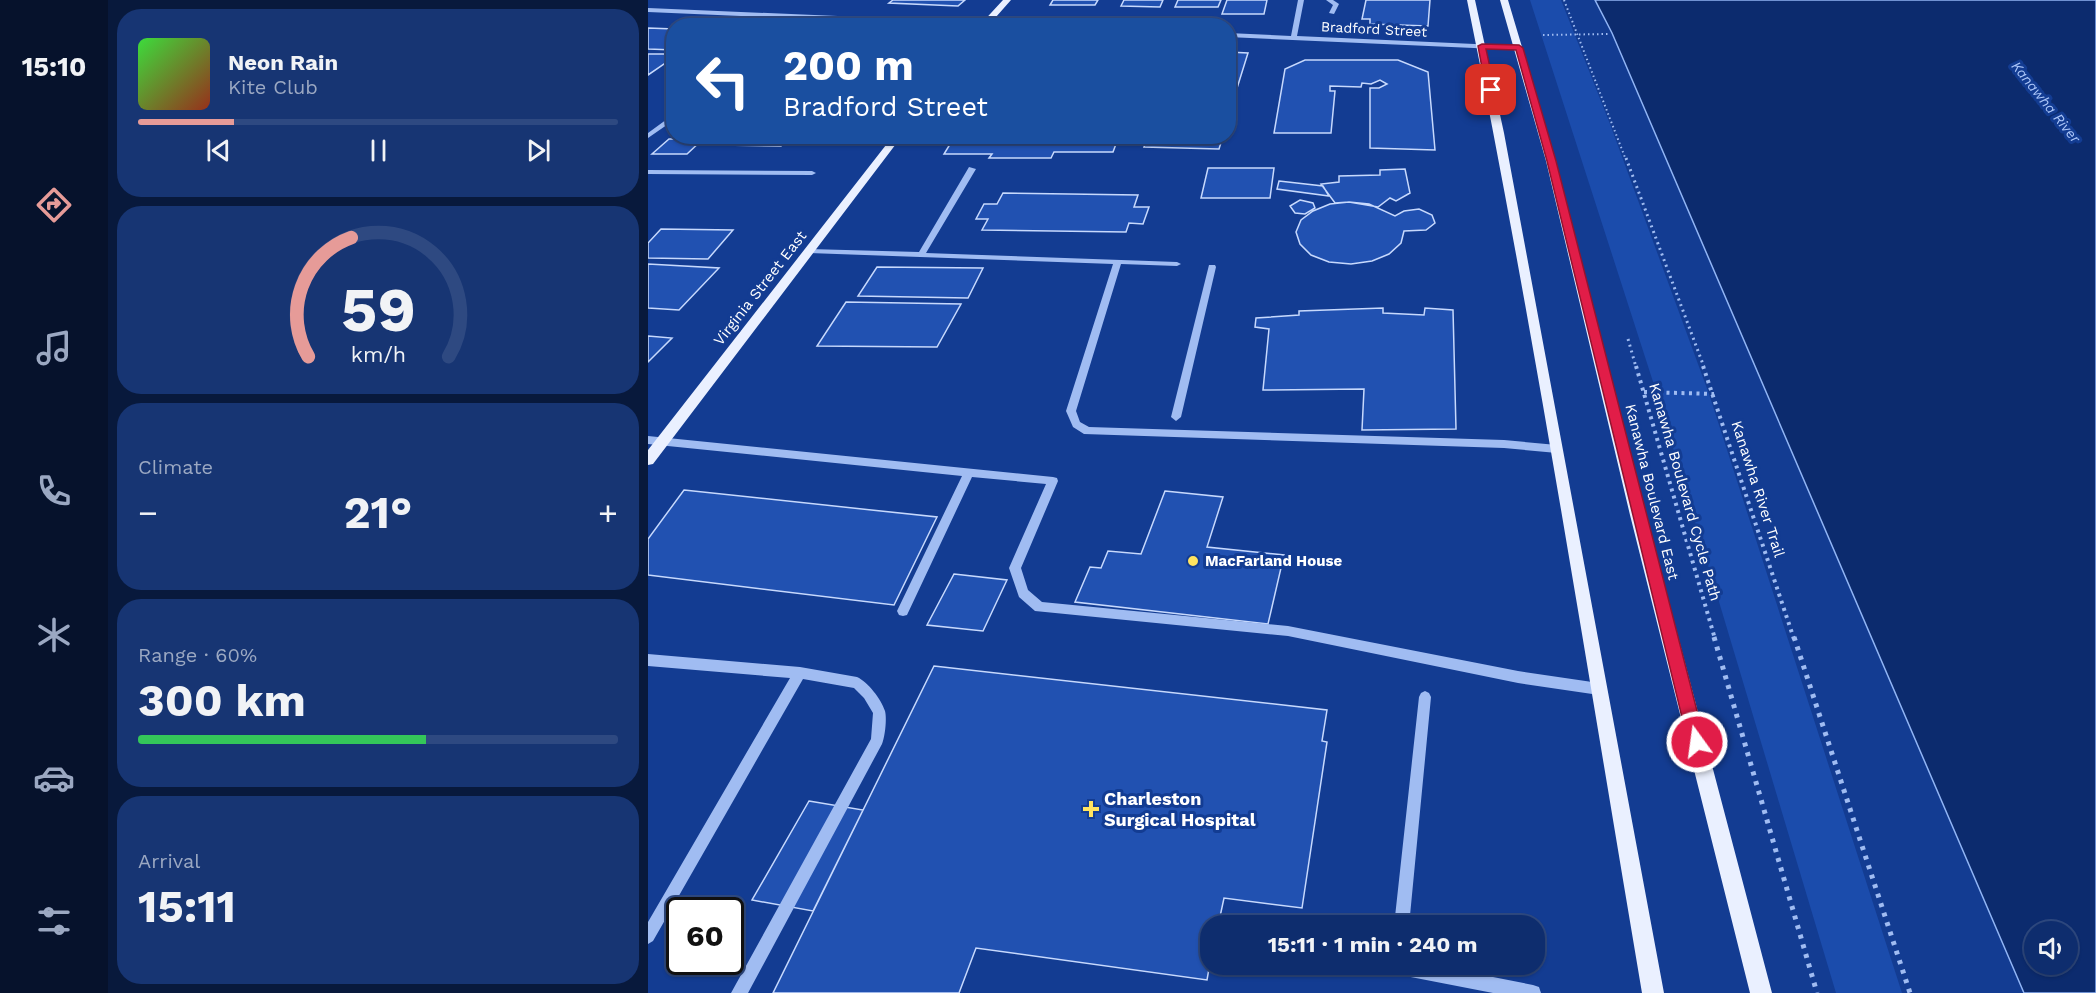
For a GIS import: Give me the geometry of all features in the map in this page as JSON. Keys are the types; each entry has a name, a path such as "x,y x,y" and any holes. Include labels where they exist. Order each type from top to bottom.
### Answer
{"main road":[{"path":"990,18 1007,0"},
{"path":"1471,0 1482,46 1557,449 1653,993"},
{"name":"Kanawha Boulevard East","path":"1504,0 1551,161 1638,515 1761,993"},
{"name":"Virginia Street East","path":"648,460 892,144"}],"street":[{"path":"1294,38 1301,0"},
{"path":"1329,0 1336,4 1332,13"},
{"path":"648,10 842,18"},
{"name":"Bradford Street","path":"1236,35 1519,48"},
{"path":"648,136 666,122"},
{"path":"921,255 972,169"},
{"path":"648,172 812,173"},
{"path":"809,251 1177,264"},
{"path":"1117,263 1071,411 1076,424 1087,431 1504,444 1557,449"},
{"path":"1176,417 1212,267"},
{"path":"648,440 1053,481 1015,568 1023,593 1039,607 1288,631 1518,677 1599,689"},
{"path":"903,611 969,473"},
{"path":"648,660 800,673 857,683 868,694 879,712 876,740 739,993"},
{"path":"648,936 800,673"},
{"path":"1402,915 1425,697"},
{"path":"1443,975 1533,993"}],"path":[{"name":"Kanawha River Trail","path":"1564,0 1579,34 1713,394 1910,993"},
{"path":"1536,35 1609,34"},
{"name":"Kanawha Boulevard Cycle Path","path":"1627,336 1817,993"},
{"path":"1644,392 1713,394"}],"shaded area":[{"path":"1530,0 1561,0 1610,124 1709,394 1902,993 1836,993 1656,391"}],"water":[{"name":"Kanawha River","path":"1595,0 2096,0 2096,993 2024,993 1612,33"}],"building":[{"path":"893,0 965,0 958,6 889,3"},
{"path":"1053,0 1098,0 1095,5 1050,5"},
{"path":"1124,0 1163,0 1160,7 1121,6"},
{"path":"1178,0 1221,0 1218,7 1175,7"},
{"path":"1227,0 1267,0 1264,14 1222,14"},
{"path":"1366,0 1430,0 1428,26 1370,24 1370,19 1362,19"},
{"path":"648,28 666,29 666,50 648,49"},
{"path":"1236,52 1248,53 1236,91"},
{"path":"648,54 666,54 666,63 648,75"},
{"path":"1305,60 1398,60 1428,72 1435,150 1370,148 1370,88 1379,88 1387,84 1380,80 1371,84 1362,83 1361,87 1330,86 1330,91 1335,91 1331,133 1274,133 1285,69"},
{"path":"666,142 666,144 698,144 687,154 652,154"},
{"path":"723,144 783,144 781,146"},
{"path":"950,144 1116,144 1113,152 1054,152 1051,158 989,158 992,154 944,154"},
{"path":"1145,144 1221,144 1219,149 1144,147"},
{"path":"1208,168 1274,168 1270,198 1201,198"},
{"path":"1405,169 1410,193 1396,201 1390,198 1378,207 1349,202 1335,203 1321,184 1339,182 1339,176 1380,175 1380,170"},
{"path":"1279,181 1323,186 1329,196 1277,189"},
{"path":"1003,193 1138,195 1134,207 1149,207 1143,224 1129,223 1126,232 982,230 988,219 976,219 984,204 997,204"},
{"path":"1300,200 1313,203 1315,208 1305,214 1295,213 1290,206"},
{"path":"1349,202 1369,204 1395,216 1404,211 1419,209 1432,215 1435,223 1426,230 1404,231 1401,243 1389,254 1372,261 1351,264 1329,262 1311,255 1300,244 1296,232 1301,220 1313,211 1330,204"},
{"path":"661,229 733,230 708,259 648,258 648,243"},
{"path":"648,264 719,268 679,310 648,308"},
{"path":"877,267 983,268 968,298 858,296"},
{"path":"846,302 961,304 937,347 817,346"},
{"path":"1383,308 1383,313 1424,315 1425,308 1453,310 1456,429 1362,430 1364,389 1263,390 1269,329 1255,327 1256,318 1299,315 1299,311"},
{"path":"648,336 672,338 648,362"},
{"path":"684,490 937,517 894,605 648,575 648,539"},
{"name":"MacFarland House","path":"1165,491 1223,497 1207,547 1284,555 1268,624 1075,602 1090,567 1101,568 1108,551 1141,554"},
{"path":"954,574 1007,580 983,631 927,625"},
{"path":"934,666 1327,710 1322,741 1327,742 1302,908 1224,898 1220,915 1200,915 1200,975 1208,975 1207,980 976,948 959,993 773,993"},
{"path":"809,801 863,810 813,911 752,900"}],"place":[{"name":"MacFarland House","path":"1193,561"},
{"name":"Charleston Surgical Hospital","path":"1091,809"}],"route":[{"path":"1491,90 1482,46 1519,48 1551,161 1638,515 1697,742"}]}
